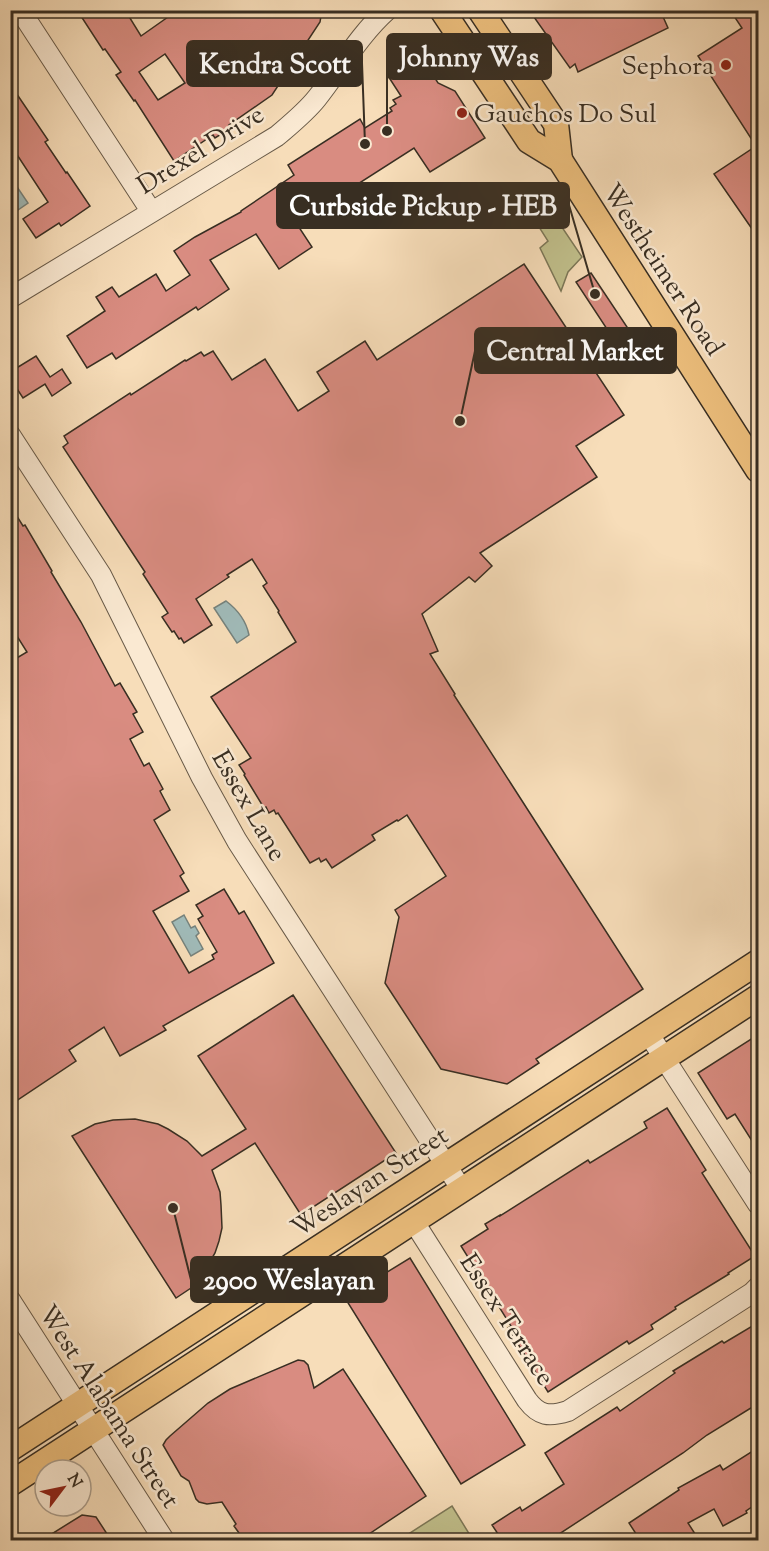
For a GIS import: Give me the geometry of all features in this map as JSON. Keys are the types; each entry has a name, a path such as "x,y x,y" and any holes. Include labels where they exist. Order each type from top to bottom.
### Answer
{"main road":[{"name":"Westheimer Road","path":"442,10 530,141 560,160 759,470"},
{"name":"Westheimer Road","path":"480,10 556,124 560,160"},
{"name":"Weslayan Street","path":"10,1449 759,962"},
{"path":"10,1484 759,997"}],"street":[{"path":"20,10 151,211"},
{"name":"Drexel Drive","path":"10,298 251,152 292,123 317,98 360,39 387,10"},
{"name":"Essex Lane","path":"10,435 100,575 202,778 237,841 462,1190"},
{"path":"648,1033 759,1204"},
{"name":"Essex Terrace","path":"414,1222 532,1408 546,1415 568,1411 759,1287"},
{"name":"West Alabama Street","path":"10,1300 164,1540"}],"shaded area":[{"path":"539,193 582,257 568,272 561,291 540,248 548,241 525,205"},
{"path":"452,1506 473,1540 399,1540"}],"water":[{"path":"11,178 28,203 18,210 11,199"},
{"path":"226,601 241,616 248,630 249,635 237,643 214,608"},
{"path":"184,915 191,928 195,926 199,933 196,936 203,949 191,956 172,922"}],"building":[{"path":"77,10 125,10 141,36 178,10 322,10 320,22 272,95 229,125 231,128 215,138 213,135 174,161 116,75 121,72 105,49 103,50","holes":["165,54 185,83 158,100 139,72"]},
{"path":"529,10 660,10 668,28 578,72 575,64 570,68"},
{"path":"730,10 759,10 759,239 714,174 756,146 698,56 742,28"},
{"path":"421,56 438,83 455,91 485,138 430,172 414,148 322,207 311,190 285,206 312,247 279,269 256,234 210,260 229,289 198,310 196,307 116,359 112,353 87,368 67,336 105,311 96,297 112,287 119,297 156,274 166,291 190,275 174,251 241,212 294,175 288,165 360,119 365,128 392,111 390,108 396,104 393,100 401,96 388,76"},
{"path":"10,84 48,140 45,142 90,206 61,226 59,223 36,238 23,219 48,202 10,144"},
{"path":"524,264 624,415 576,446 597,477 480,553 492,566 475,582 469,577 422,614 438,651 430,654 454,695 643,989 536,1059 539,1063 507,1084 441,1069 385,983 399,917 395,910 446,876 407,815 372,835 375,840 332,868 326,859 321,862 319,858 310,863 278,813 276,814 274,810 269,813 266,807 264,808 239,765 251,758 211,697 296,642 263,586 267,583 252,559 196,599 212,625 184,643 174,631 172,632 162,617 168,613 143,574 145,572 63,447 68,443 64,436 130,393 131,395 201,352 204,356 213,351 232,380 265,359 298,411 329,391 317,372 365,341 377,360"},
{"path":"591,273 643,351 628,361 576,282"},
{"path":"36,356 50,377 62,369 71,383 52,396 45,384 23,398 10,378 10,372"},
{"path":"10,505 23,526 25,525 52,571 115,686 120,683 137,712 133,714 143,732 130,739 144,766 149,763 163,789 160,791 170,810 154,820 184,873 180,876 189,891 153,911 189,973 214,959 212,955 217,952 198,919 203,916 196,905 224,889 239,914 244,911 274,963 163,1026 166,1030 120,1056 104,1027 69,1050 76,1061 10,1105 10,662 27,652 10,625"},
{"path":"293,995 396,1153 301,1215 255,1143 212,1170 220,1192 222,1228 219,1241 205,1270 191,1288 176,1298 72,1136 95,1124 135,1119 158,1124 168,1129 187,1141 202,1156 246,1129 198,1056"},
{"path":"759,1034 759,1152 735,1114 727,1119 698,1073"},
{"path":"667,1108 706,1170 702,1173 755,1256 675,1307 676,1309 651,1325 653,1329 629,1344 627,1341 548,1392 508,1328 511,1326 461,1246 488,1229 485,1224 588,1160 590,1163 647,1128 644,1122"},
{"path":"410,1258 525,1445 461,1484 345,1298"},
{"path":"759,1322 759,1403 550,1540 502,1540 492,1525 520,1507 522,1511 564,1484 545,1453 617,1407 620,1411 675,1373 673,1371 722,1341 724,1343"},
{"path":"298,1360 308,1365 314,1388 343,1369 426,1496 360,1540 244,1540 222,1502 207,1504 196,1499 189,1481 181,1476 163,1445 170,1436 208,1403 230,1389"},
{"path":"759,1447 759,1502 746,1511 747,1513 723,1526 714,1509 688,1523 699,1540 640,1540 629,1523 679,1490 678,1488 720,1465 723,1470"},
{"path":"93,1517 96,1517 111,1540 42,1540 77,1518"}],"place":[{"name":"Sephora","path":"726,65"},
{"name":"Gauchos Do Sul","path":"462,113"},
{"name":"Johnny Was","path":"387,131"},
{"name":"Kendra Scott","path":"365,144"},
{"name":"Curbside Pickup - HEB","path":"595,294"},
{"name":"Central Market","path":"460,421"},
{"name":"2900 Weslayan","path":"173,1208"}]}
